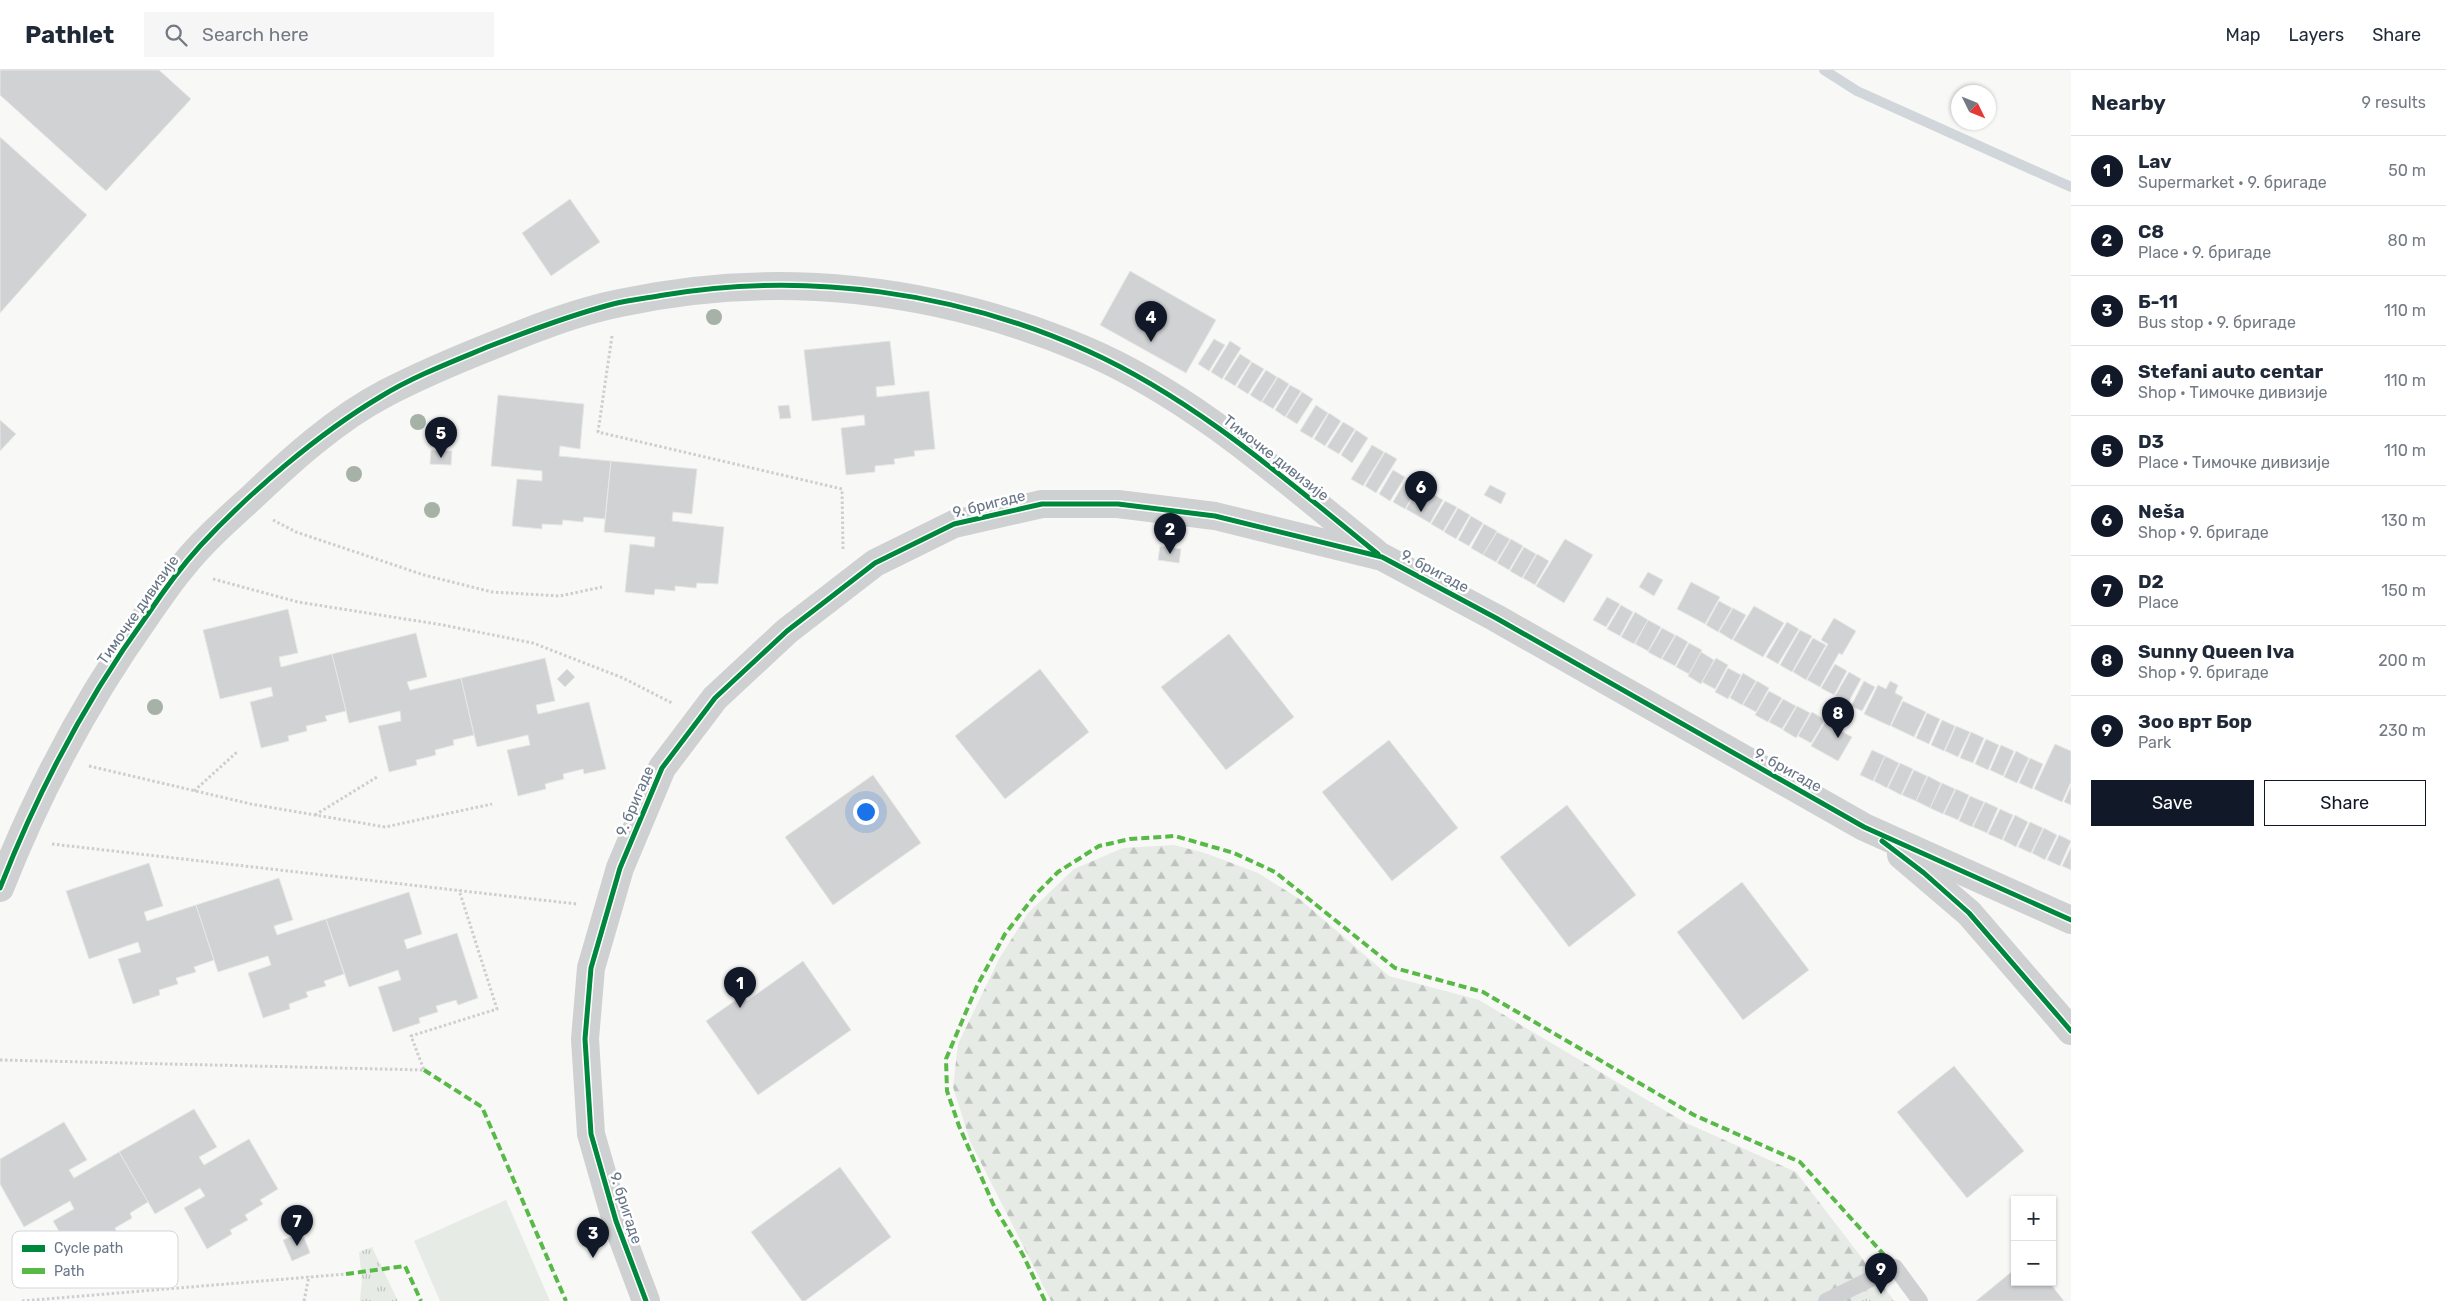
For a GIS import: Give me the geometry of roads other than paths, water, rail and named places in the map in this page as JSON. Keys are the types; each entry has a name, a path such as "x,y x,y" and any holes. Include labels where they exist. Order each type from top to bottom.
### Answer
{"street":[{"name":"Тимочке дивизије","path":"0,888 19,840 59,759 120,653 178,570 202,543 327,432 383,395 461,358 540,326 617,303 698,290 790,285 866,290 946,303 1019,325 1086,350 1148,382 1216,426 1382,557"},
{"name":"9. бригаде","path":"646,1301 616,1221 590,1134 585,1039 590,968 620,868 662,768 715,698 787,631 875,563 954,524 1042,504 1118,504 1215,516 1382,557 1519,631 1864,827"},
{"path":"1864,827 2071,920"},
{"path":"1864,827 1924,873 1969,913 2071,1031"}],"lane":[{"path":"1826,1301 1894,1267 1920,1301"}],"waterway":[{"path":"1824,70 1857,91 2071,187"}],"place":[{"name":"Stefani auto centar","path":"1151,342"},
{"name":"D3","path":"441,458"},
{"name":"Neša","path":"1421,512"},
{"name":"C8","path":"1170,554"},
{"name":"Sunny Queen Iva","path":"1838,738"},
{"name":"Lav","path":"740,1008"},
{"name":"D2","path":"297,1246"},
{"name":"Б-11","path":"593,1258"},
{"name":"Зоо врт Бор","path":"1881,1294"}]}
